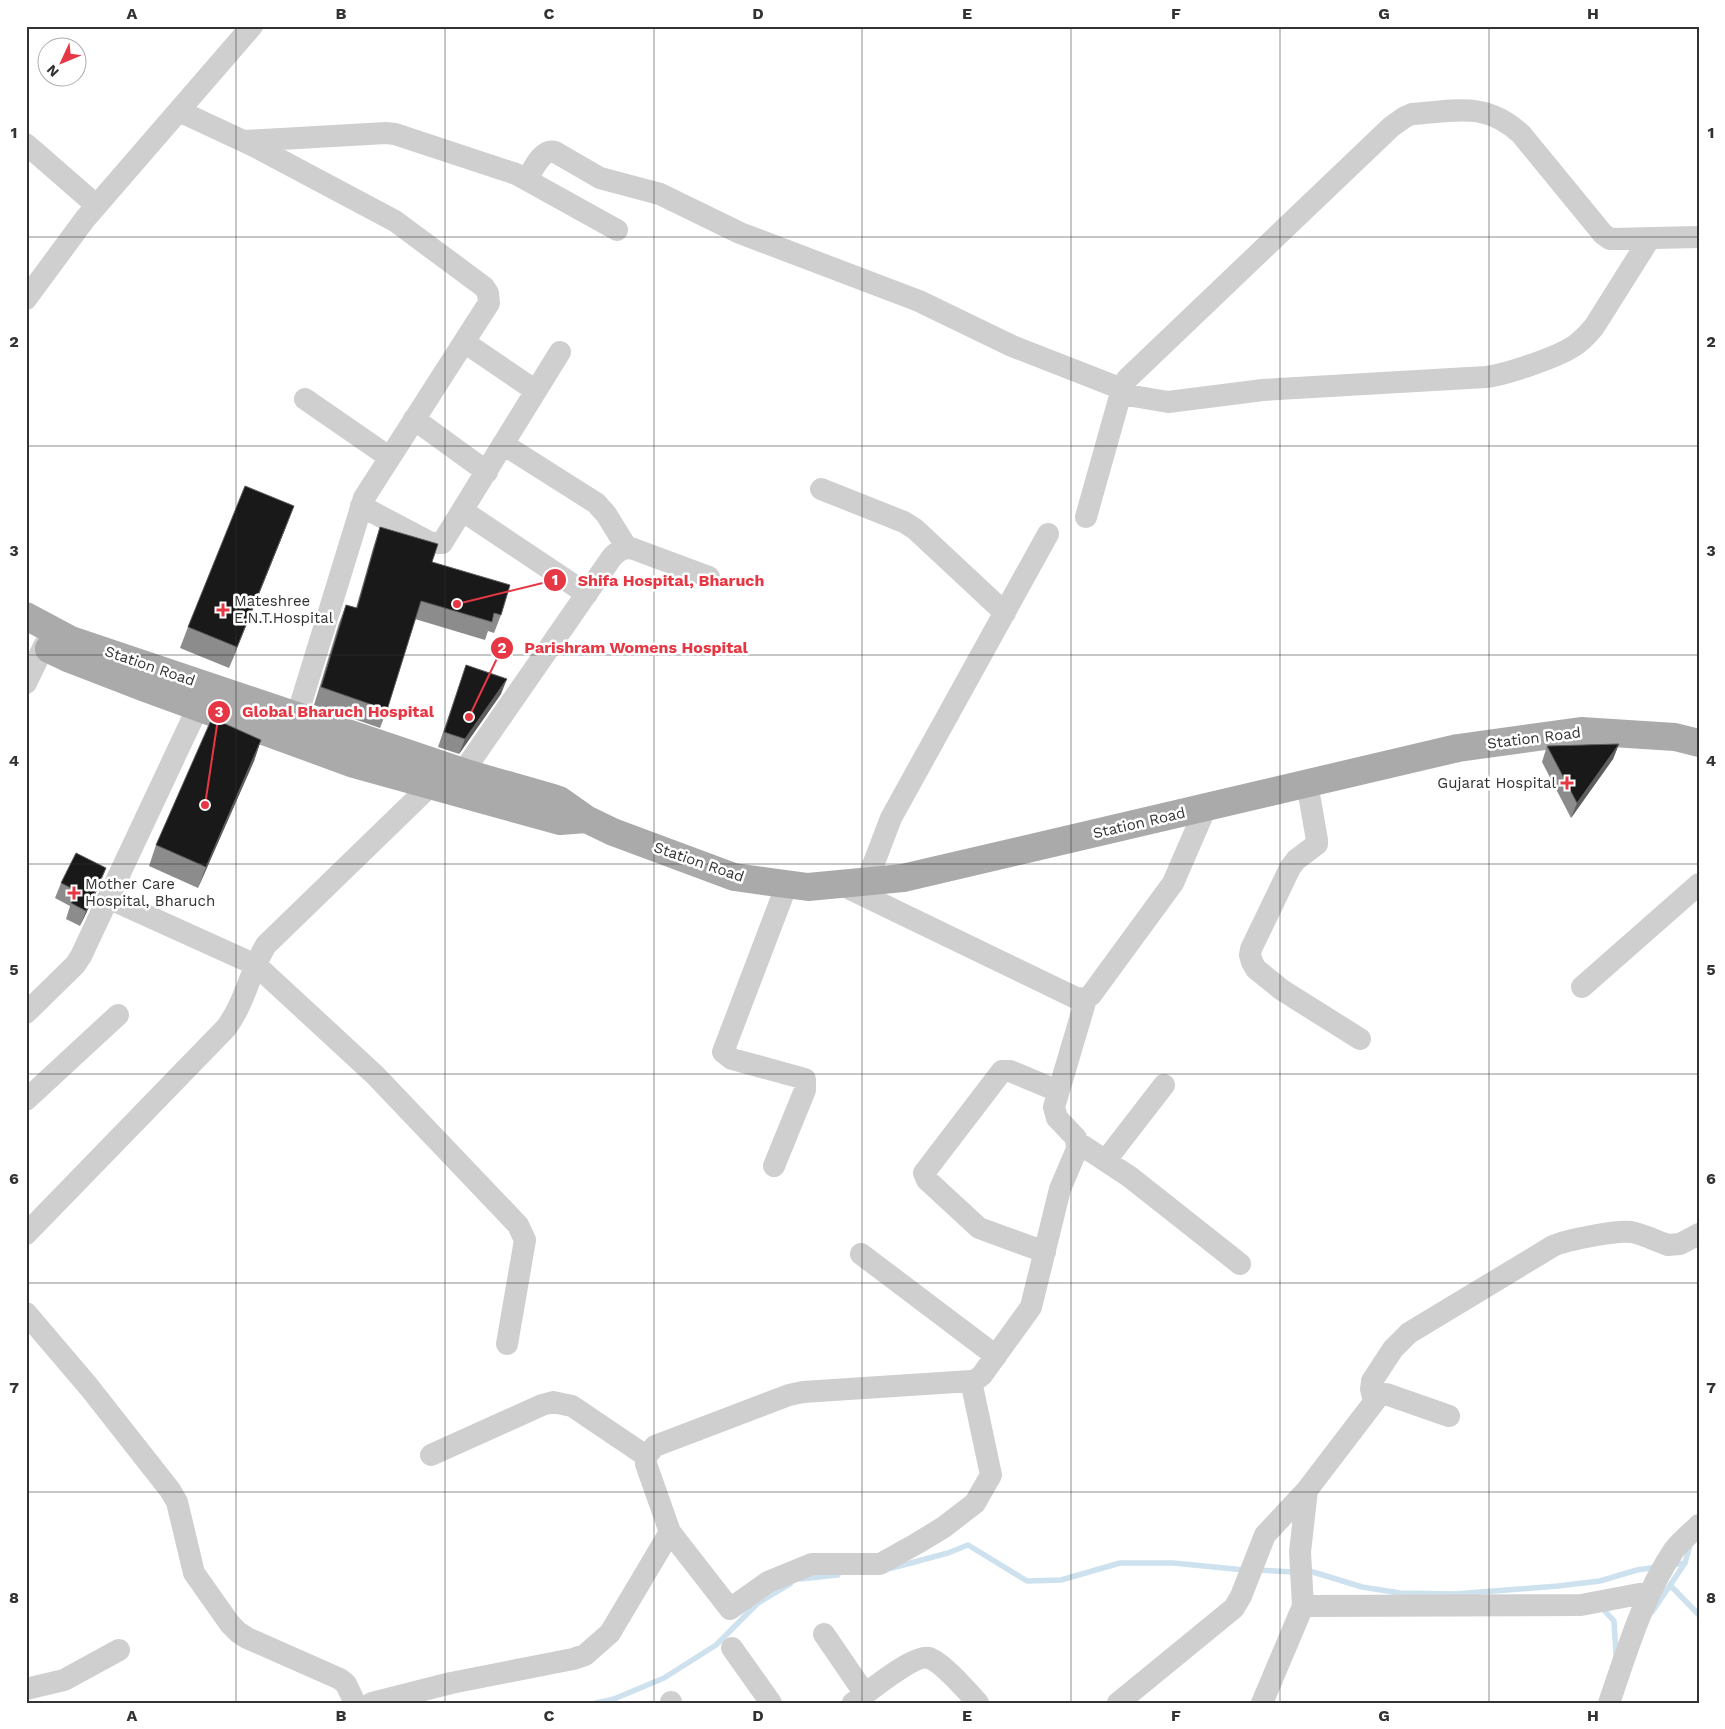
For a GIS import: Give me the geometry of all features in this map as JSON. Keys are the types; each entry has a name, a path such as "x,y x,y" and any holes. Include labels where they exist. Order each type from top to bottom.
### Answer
{"main road":[{"name":"Station Road","path":"26,616 71,640 297,716 433,774 560,821 586,819"},
{"name":"Station Road","path":"35,642 70,659 354,764 433,774 463,772 560,800 586,819 613,832 734,877 808,886 903,878 1458,748 1581,731 1675,737 1699,743"}],"street":[{"path":"26,299 96,206 252,26"},
{"path":"1086,517 1120,398 1130,375 1398,121 1412,114 1474,110 1495,116 1510,124 1606,237 1613,239 1699,237"},
{"path":"179,111 243,141 395,221 484,287 488,293 489,303 367,491 297,716"},
{"path":"243,141 395,134 516,174 616,230"},
{"path":"26,144 96,206"},
{"path":"527,179 544,154 551,151 555,152 600,178 660,194 740,232 919,301 1120,398 1163,402 1263,390 1486,377 1501,374 1566,351 1586,336 1594,327 1650,238"},
{"path":"464,342 536,390"},
{"path":"361,506 431,543 437,544 445,540 560,352"},
{"path":"305,399 389,457"},
{"path":"414,418 487,472"},
{"path":"504,444 596,503 606,514 627,548"},
{"path":"820,489 904,522 915,529 1005,612"},
{"path":"463,511 587,594"},
{"path":"867,881 891,818 1048,534"},
{"path":"463,772 612,557 624,548 631,548 709,577"},
{"path":"26,684 35,642"},
{"path":"26,1013 79,960 198,707"},
{"path":"26,1234 226,1028 235,1014 266,945 433,774"},
{"path":"1307,784 1317,844 1296,860 1290,868 1251,949 1250,955 1256,968 1287,994 1360,1039"},
{"path":"1206,807 1173,883 1091,995 1086,999 1054,1107 1055,1114 1077,1142 1130,1177 1240,1264"},
{"path":"774,1166 805,1090 804,1079 732,1059 723,1052 787,884"},
{"path":"840,884 1076,998 1086,999"},
{"path":"1582,987 1699,884"},
{"path":"108,898 256,965 375,1074 518,1225 525,1240 507,1344"},
{"path":"26,1100 118,1015"},
{"path":"1046,1252 979,1228 927,1180 924,1173 1002,1071 1010,1070 1058,1092"},
{"path":"1106,1160 1164,1085"},
{"path":"970,1381 991,1475 975,1503 944,1527 880,1564 812,1564 768,1582 730,1610 670,1532 646,1464 646,1456 655,1446 789,1395 803,1392 970,1381 982,1376 1032,1307 1060,1189 1077,1149 1077,1142"},
{"path":"1374,1401 1371,1389 1372,1381 1401,1340 1553,1246 1561,1242 1626,1232 1636,1233 1674,1246 1699,1234"},
{"path":"861,1254 996,1356"},
{"path":"26,1313 89,1387 170,1490 177,1502 194,1573 230,1624 247,1638 340,1679 346,1684 355,1703"},
{"path":"1118,1703 1229,1613 1241,1596 1265,1535 1307,1490 1374,1401 1382,1394 1449,1416"},
{"path":"431,1455 542,1405 554,1402 572,1406 646,1456"},
{"path":"1262,1703 1302,1606 1300,1552 1307,1490"},
{"path":"1609,1703 1636,1625 1650,1592 1675,1549 1699,1525"},
{"path":"372,1703 451,1683 585,1655 610,1633 670,1532"},
{"path":"1302,1606 1581,1605 1650,1592"},
{"path":"824,1634 859,1698 909,1663 920,1658 930,1658 940,1664 978,1703"},
{"path":"732,1648 771,1703"},
{"path":"26,1689 64,1680 119,1650"}],"building":[{"path":"245,486 294,506 237,647 188,627"},
{"path":"380,527 438,544 432,562 510,585 501,615 494,613 492,622 421,601 387,710 321,687 346,605 357,608"},
{"path":"466,665 507,679 465,739 444,732"},
{"path":"212,718 261,740 206,867 156,845"},
{"path":"1619,744 1577,803 1547,746"},
{"path":"76,853 106,868 86,911 71,903 77,891 61,883"}],"waterway":[{"path":"892,1568 948,1553 968,1545 1027,1581 1061,1580 1120,1563 1173,1563 1245,1570"},
{"path":"1652,1612 1685,1563 1690,1545"},
{"path":"1672,1565 1685,1563"},
{"path":"1305,1572 1313,1572 1362,1587 1400,1593 1455,1594 1600,1581 1637,1570 1658,1567"},
{"path":"1257,1570 1295,1572"},
{"path":"800,1579 838,1575"},
{"path":"596,1703 614,1699 664,1678 716,1645 758,1603 790,1584"},
{"path":"1670,1585 1699,1615"},
{"path":"1602,1608 1614,1621 1616,1654"}],"place":[{"name":"Shifa Hospital, Bharuch","path":"457,604"},
{"name":"Mateshree E.N.T.Hospital","path":"223,610"},
{"name":"Parishram Womens Hospital","path":"469,717"},
{"name":"Gujarat Hospital","path":"1567,783"},
{"name":"Global Bharuch Hospital","path":"205,805"},
{"name":"Mother Care Hospital, Bharuch","path":"74,893"}]}
